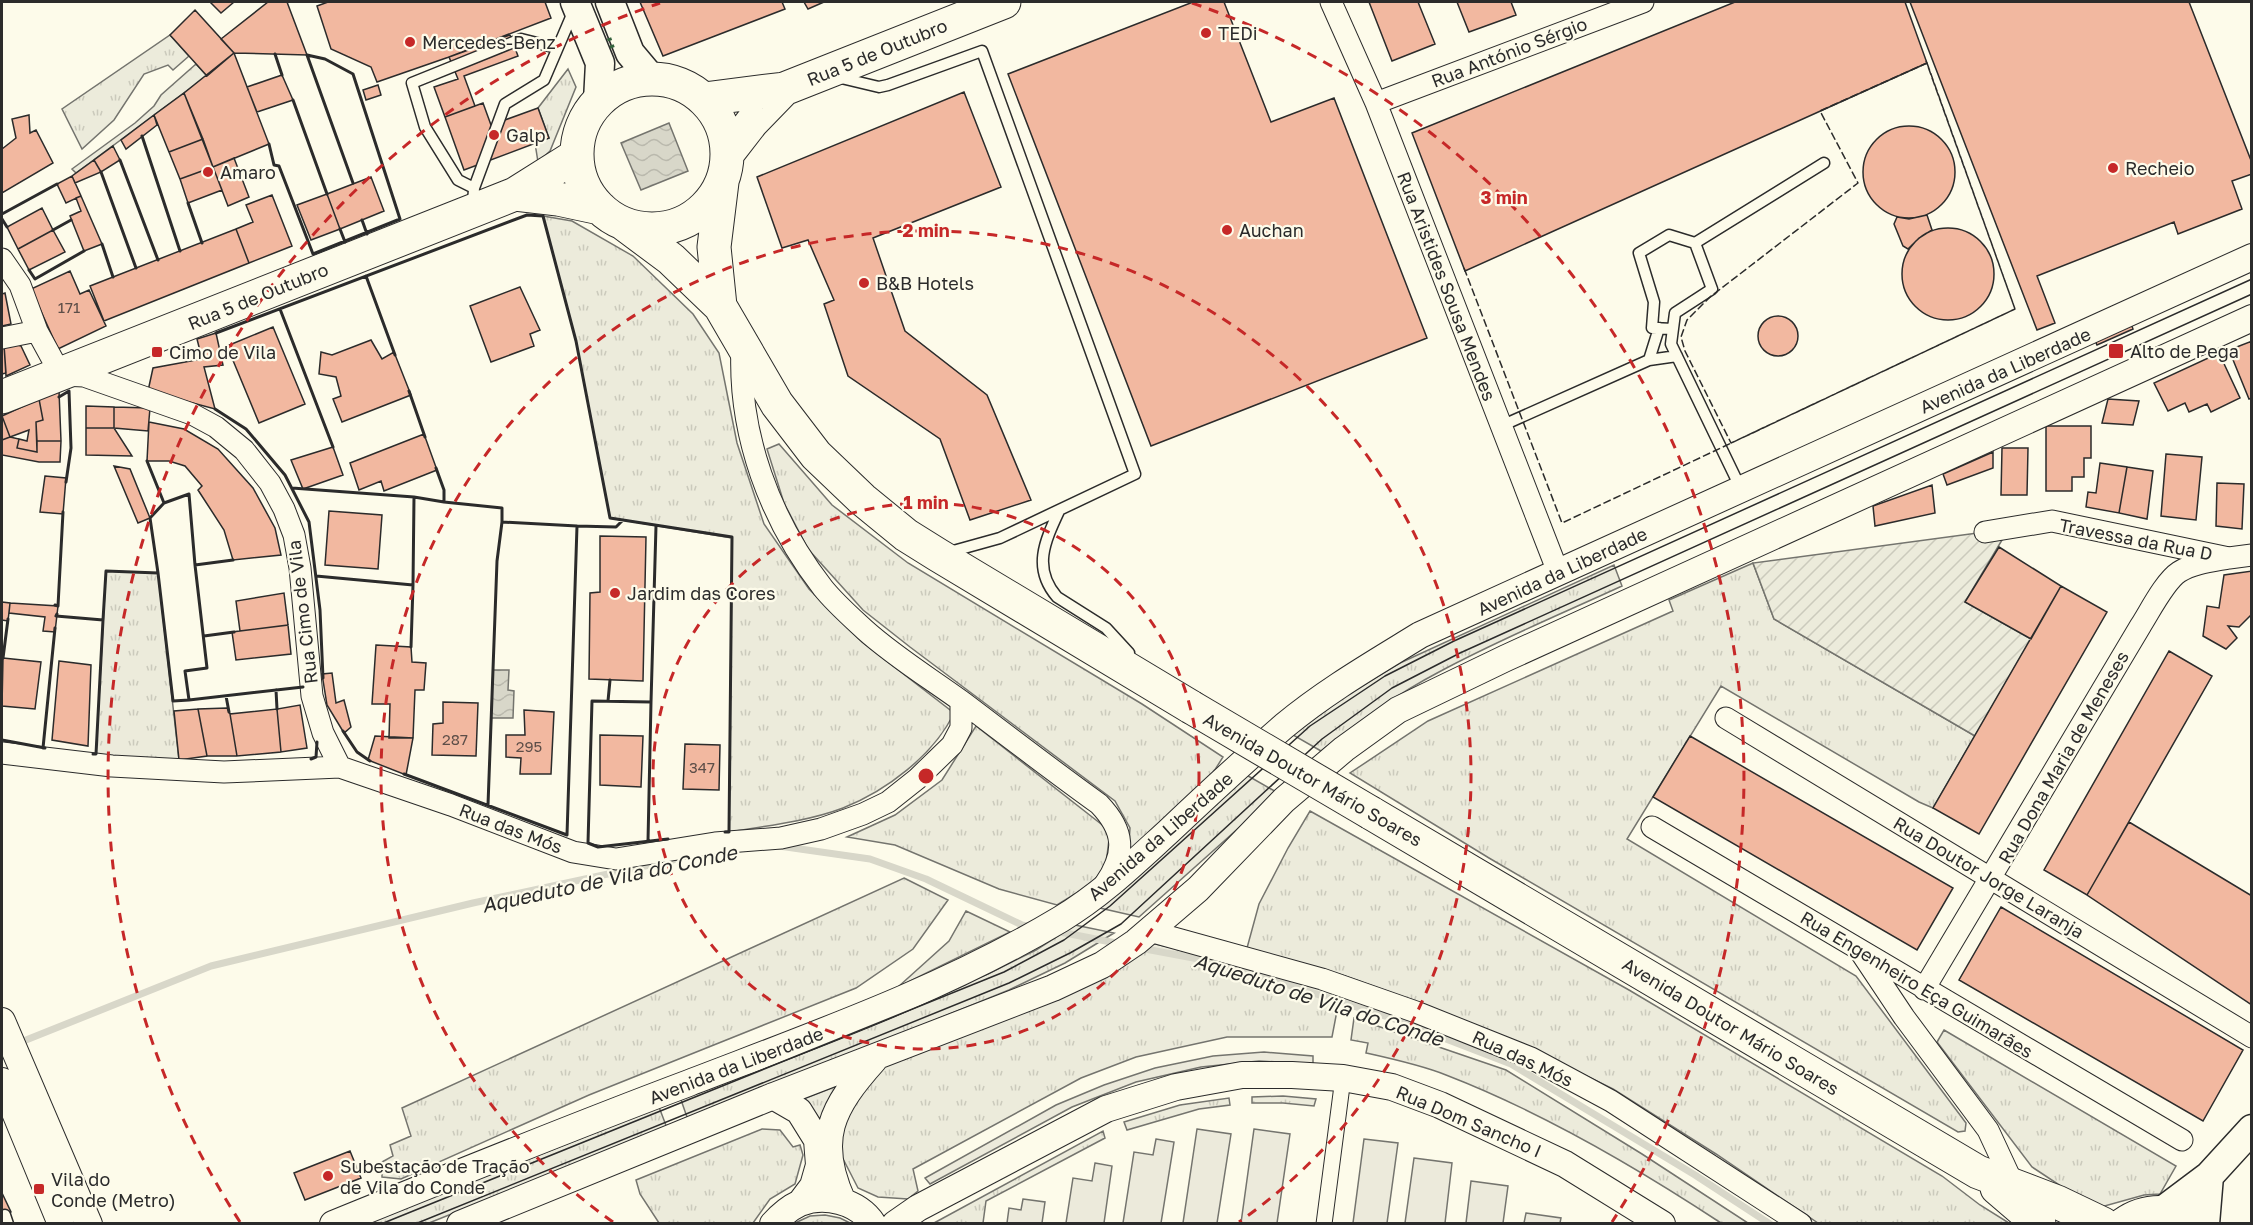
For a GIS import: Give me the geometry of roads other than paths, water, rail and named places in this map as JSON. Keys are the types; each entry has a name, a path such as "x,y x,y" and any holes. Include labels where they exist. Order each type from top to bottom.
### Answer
{"main road":[{"path":"610,2 630,53 651,78"},
{"name":"Rua 5 de Outubro","path":"705,99 784,89 1004,2"},
{"path":"576,3 600,63 598,101"},
{"path":"651,78 680,83 705,99 721,123 725,167 706,206 682,223 653,229 612,216 583,184 577,155 582,126 598,101 622,84 651,78"},
{"name":"Rua 5 de Outubro","path":"725,167 752,122 784,89"},
{"name":"Rua 5 de Outubro","path":"515,194 577,155"},
{"name":"Avenida Doutor Mário Soares","path":"720,306 714,247 725,167"},
{"name":"Rua 5 de Outubro","path":"2,397 61,375 473,199 515,194 558,199 612,216"},
{"name":"Avenida Doutor Mário Soares","path":"612,216 671,259 720,306 777,404 816,455 862,499 906,535 1183,702 1978,1172 2057,1202 2103,1224"},
{"path":"2161,1212 2209,1176 2252,1129"},
{"name":"Avenida Doutor Mário Soares","path":"1978,1172 2039,1224"},
{"path":"2205,1224 2209,1176"},
{"path":"2124,1224 2144,1214 2161,1212 2177,1214 2196,1224"}],"street":[{"name":"Rua Aristides Sousa Mendes","path":"1331,2 1376,103 1558,572"},
{"name":"Rua António Sérgio","path":"1376,103 1643,2"},
{"name":"Avenida da Liberdade","path":"333,1224 663,1092 900,1002 1012,948 1066,916 1101,891 1135,863 1286,725 1326,694 1420,636 2252,257"},
{"path":"2,259 20,285 37,331 61,375"},
{"path":"460,1224 773,1096 1053,988 1102,964 1149,931 1198,889 1284,800 1344,749 1398,710 1475,672 2252,318"},
{"path":"2,338 37,331"},
{"path":"742,347 741,372 748,431 772,504 796,548 824,589 866,630 1099,804 1112,817 1119,833 1120,850 1117,866 1101,891"},
{"name":"Rua Cimo de Vila","path":"61,375 84,376 192,414 244,450 270,483 284,509 294,535 300,568 312,696 323,734 340,767"},
{"name":"Travessa da Rua D","path":"1985,532 2052,522 2229,558 2252,555"},
{"name":"Rua Dona Maria de Meneses","path":"1924,989 2140,625 2167,585 2178,572 2193,566 2229,558"},
{"name":"Rua das Mós","path":"2,753 112,766 224,772 340,767 451,805 573,852 616,859 715,843 781,838 821,829 863,814 888,802 910,785 951,745 961,728 961,702"},
{"name":"Rua Doutor Jorge Laranja","path":"1726,718 2252,1037"},
{"name":"Rua Engenheiro Eça Guimarães","path":"1652,827 2182,1140"},
{"name":"Rua das Mós","path":"1149,931 1322,979 1416,1012 1531,1058 1611,1101 1800,1224"},
{"path":"1859,949 1904,1017 1988,1130 2014,1186"},
{"path":"2,1021 88,1224"},
{"path":"843,1202 830,1161 828,1140 844,1095 877,1056"},
{"name":"Rua Dom Sancho I","path":"895,1224 918,1208 1106,1109 1176,1087 1242,1075 1292,1074 1343,1078 1392,1087 1502,1133 1565,1164 1662,1224"},
{"path":"1324,1224 1343,1078"},
{"path":"2,1081 61,1224"},
{"path":"773,1096 799,1111 817,1140 818,1169 813,1186 801,1203"},
{"path":"773,1224 785,1212 801,1203 822,1198 843,1202 858,1209 873,1224"}],"lane":[{"path":"473,199 505,104 544,80 576,3"},
{"path":"473,199 458,180 425,127 412,83 521,39 557,48"},
{"path":"822,74 879,87 888,86 982,51 1135,474 1000,538 938,555"},
{"path":"1673,329 1652,328 1654,302 1639,253 1669,235 1695,243 1824,163"},
{"path":"1695,243 1712,289 1675,313 1671,344 1742,489"},
{"path":"1649,360 1659,328"},
{"path":"1501,426 1649,360 1677,356"},
{"path":"1059,511 1043,548 1044,570 1051,591 1106,628 1121,647 1183,702"}],"water":[{"path":"669,123 688,171 641,190 621,143"},
{"path":"493,670 509,670 508,690 514,691 513,718 491,718"}],"waterway":[{"name":"Aqueduto de Vila do Conde","path":"779,846 870,859 926,879 1022,925 1032,927"},
{"name":"Aqueduto de Vila do Conde","path":"16,1044 211,966 473,903 673,860"},
{"name":"Aqueduto de Vila do Conde","path":"1055,931 1121,944"},
{"name":"Aqueduto de Vila do Conde","path":"1140,948 1220,963 1394,1019 1511,1064 1695,1175 1770,1224"}],"tram line":[{"path":"381,1224 1004,972 1064,940 1110,906 1310,726 1385,676 1454,641 2252,279"},
{"path":"415,1224 1009,983 1070,953 1121,924 1322,739 1392,688 1460,653 2252,294"}],"place":[{"name":"TEDi","path":"1206,33"},
{"name":"Mercedes-Benz","path":"410,42"},
{"name":"Galp","path":"494,135"},
{"name":"Recheio","path":"2113,168"},
{"name":"Amaro","path":"208,172"},
{"name":"Auchan","path":"1227,230"},
{"name":"B&B Hotels","path":"864,283"},
{"name":"Alto de Pega","path":"2116,351"},
{"name":"Cimo de Vila","path":"157,352"},
{"name":"Jardim das Cores","path":"615,593"},
{"name":"Subestação de Tração de Vila do Conde","path":"328,1176"},
{"name":"Vila do Conde (Metro)","path":"39,1189"}]}
